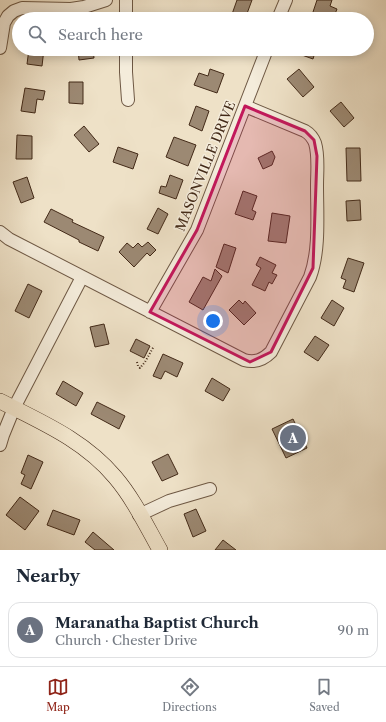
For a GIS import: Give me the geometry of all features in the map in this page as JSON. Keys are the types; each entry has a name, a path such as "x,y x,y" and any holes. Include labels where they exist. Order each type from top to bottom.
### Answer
{"main road":[{"path":"0,401 64,434 85,448 100,461 115,477 131,500 160,550"}],"street":[{"path":"13,12 22,8 71,9 84,7 106,0"},
{"path":"126,0 126,12"},
{"path":"281,12 286,0"},
{"path":"0,48 4,23 12,13"},
{"path":"126,56 128,100"},
{"name":"MASONVILLE DRIVE","path":"150,312 197,230 264,56"},
{"path":"0,232 9,239 244,360 250,362 266,356 271,352 310,277 313,268 316,256 317,156 314,140 309,133 303,129 245,106"},
{"path":"0,445 14,408 82,277"},
{"path":"139,515 169,500 210,489"}],"path":[{"path":"137,362 140,368 154,346"}],"highlighted area":[{"path":"245,106 305,131 314,140 317,156 313,268 271,352 250,362 150,312 197,230"}],"building":[{"path":"237,0 252,0 248,12 233,12"},
{"path":"317,0 332,0 330,6 337,9 336,12 313,12"},
{"path":"28,56 43,56 42,66 27,64"},
{"path":"79,56 94,56 94,58 79,60"},
{"path":"305,56 314,56 313,59"},
{"path":"210,69 224,74 217,93 194,85 199,73 208,76"},
{"path":"299,69 314,87 303,97 287,79"},
{"path":"69,82 83,82 83,104 69,103"},
{"path":"25,88 45,91 43,100 37,99 35,113 21,111"},
{"path":"341,102 354,118 344,127 330,111"},
{"path":"196,106 209,111 202,131 189,125"},
{"path":"84,126 99,144 89,152 74,135"},
{"path":"17,135 32,136 32,159 16,159"},
{"path":"174,137 196,145 188,166 166,157"},
{"path":"118,147 138,154 133,169 113,162"},
{"path":"346,148 360,148 361,181 347,181"},
{"path":"272,151 275,157 272,165 263,169 258,158"},
{"path":"170,175 183,180 176,199 159,193 161,186 166,187"},
{"path":"27,177 34,198 21,203 13,182"},
{"path":"243,191 257,196 252,210 256,212 253,220 235,214"},
{"path":"360,200 361,220 347,221 346,201"},
{"path":"158,208 168,214 158,234 147,229"},
{"path":"51,209 73,220 72,222 104,237 98,251 44,222"},
{"path":"272,213 290,216 286,243 268,241"},
{"path":"148,242 156,250 150,256 147,253 134,267 119,252 127,243 133,248 138,243 142,247"},
{"path":"224,244 236,248 228,273 216,267"},
{"path":"260,257 276,265 272,273 277,275 272,284 269,282 265,291 252,285 261,268 256,265"},
{"path":"348,258 364,263 354,292 343,288 346,280 341,278"},
{"path":"215,269 222,276 203,310 189,302 203,277 211,281"},
{"path":"28,284 42,291 29,318 15,311"},
{"path":"239,300 243,304 245,301 256,313 244,325 229,310"},
{"path":"332,300 344,308 334,326 321,318"},
{"path":"104,324 109,344 95,347 90,327"},
{"path":"315,336 329,345 318,361 304,352"},
{"path":"136,339 150,346 144,358 130,351"},
{"path":"163,354 183,363 177,377 165,371 161,379 153,376"},
{"path":"212,378 230,389 223,401 205,391"},
{"path":"63,381 83,393 76,406 56,394"},
{"path":"97,402 125,416 119,429 91,414"},
{"path":"293,419 307,448 286,458 272,429"},
{"path":"168,454 178,474 162,481 152,462"},
{"path":"28,455 43,462 31,489 21,484 25,475 21,473"},
{"path":"20,497 39,511 25,530 6,515"},
{"path":"196,509 206,531 193,537 184,514"},
{"path":"53,510 80,520 74,535 47,525"},
{"path":"93,532 114,550 95,550 85,542"},
{"path":"223,540 236,550 215,550"}],"place":[{"name":"Maranatha Baptist Church","path":"293,438"}]}
